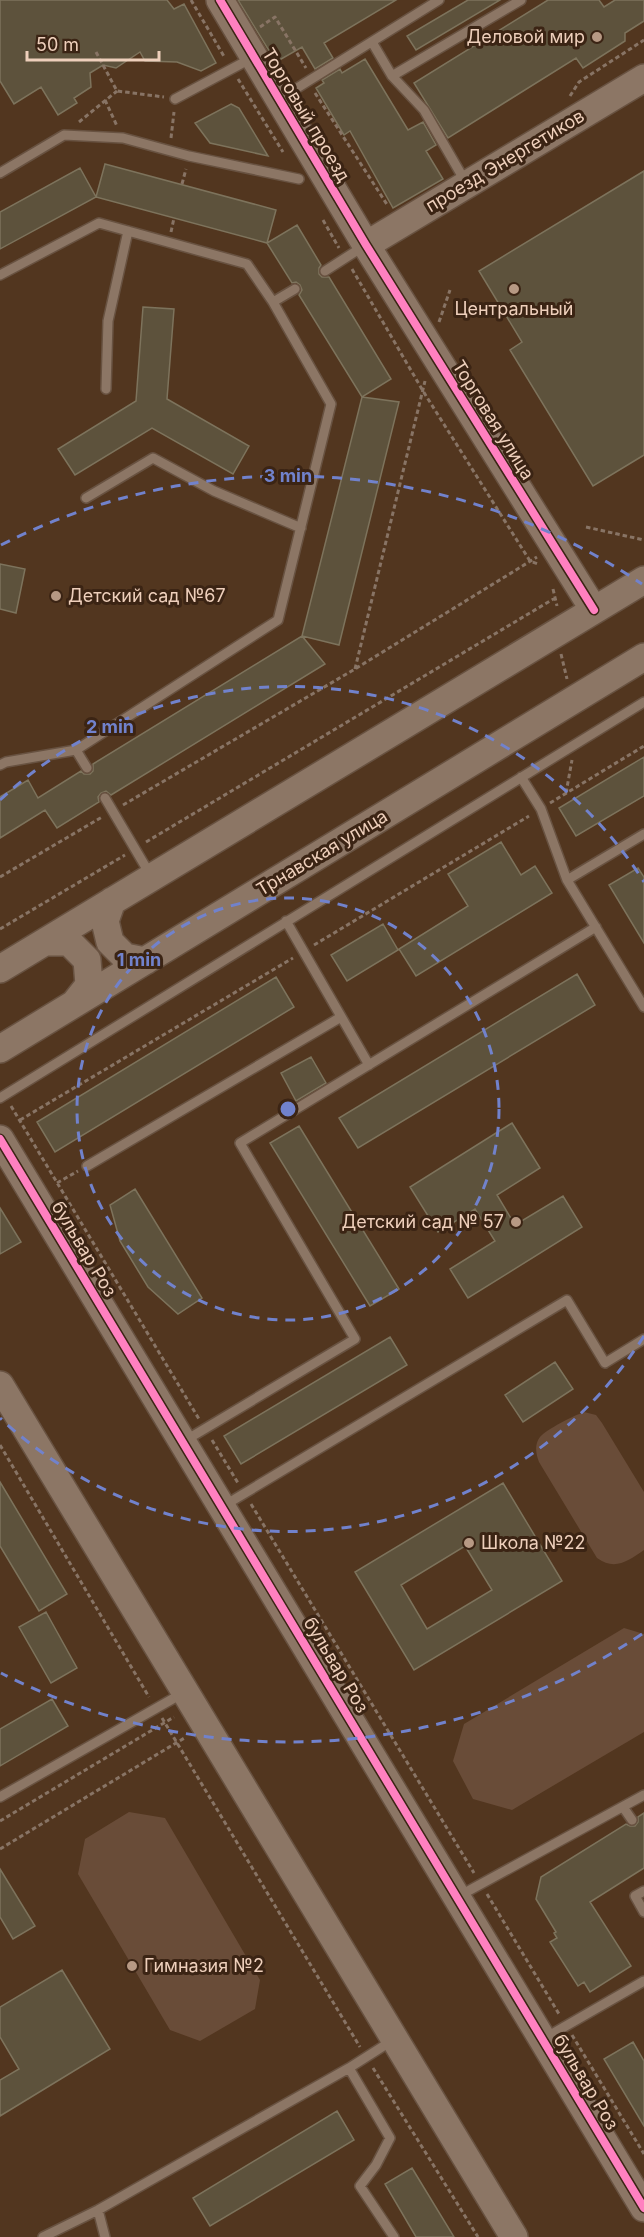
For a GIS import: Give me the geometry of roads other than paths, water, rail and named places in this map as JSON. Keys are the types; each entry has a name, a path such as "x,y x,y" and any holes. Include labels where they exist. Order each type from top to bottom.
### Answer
{"street":[{"name":"Торговый проезд","path":"220,0 243,55 279,99 356,252"},
{"name":"проезд Энергетиков","path":"356,252 644,78"},
{"name":"Торговая улица","path":"356,252 431,348 594,610"},
{"path":"0,969 644,580"},
{"name":"Трнавская улица","path":"0,1049 644,657"},
{"path":"112,902 105,921 110,942 125,957 145,961"},
{"path":"45,942 69,942 87,960 89,985 73,1005"},
{"name":"бульвар Роз","path":"5,1132 234,1500 457,1897 644,2208"},
{"path":"2,1392 514,2237"}],"lane":[{"path":"279,99 439,0"},
{"path":"392,76 521,0"},
{"path":"372,42 392,76 424,110 467,184"},
{"path":"175,99 243,55"},
{"path":"0,173 64,135 123,138 170,151 299,179"},
{"path":"0,274 99,223 247,264 273,302 331,404 278,620 76,750 0,765"},
{"path":"106,389 108,321 128,231"},
{"path":"325,271 356,252"},
{"path":"273,302 295,289"},
{"path":"86,498 153,458 214,491 301,528"},
{"path":"2,1096 644,702"},
{"path":"76,750 87,768"},
{"path":"521,777 541,808 567,880 644,1007"},
{"path":"105,798 152,877"},
{"path":"567,880 644,834"},
{"path":"286,921 369,1065"},
{"path":"195,1435 355,1339 240,1143 596,927"},
{"path":"87,1166 341,1017"},
{"path":"234,1500 567,1300 605,1363 644,1339"},
{"path":"0,1797 156,1709 195,1708"},
{"path":"457,1897 644,1795"},
{"path":"623,1807 632,1820"},
{"path":"644,1891 635,1896 644,1912"},
{"path":"543,2039 644,1981"},
{"path":"43,2237 98,2210 349,2068 395,2039"},
{"path":"349,2068 390,2138 376,2165 360,2186 394,2237"},
{"path":"98,2210 105,2237"}],"place":[{"name":"Деловой мир","path":"597,37"},
{"name":"Центральный","path":"514,289"},
{"name":"Детский сад №67","path":"56,596"},
{"name":"Детский сад № 57","path":"516,1222"},
{"name":"Школа №22","path":"469,1543"},
{"name":"Гимназия №2","path":"132,1966"}]}
